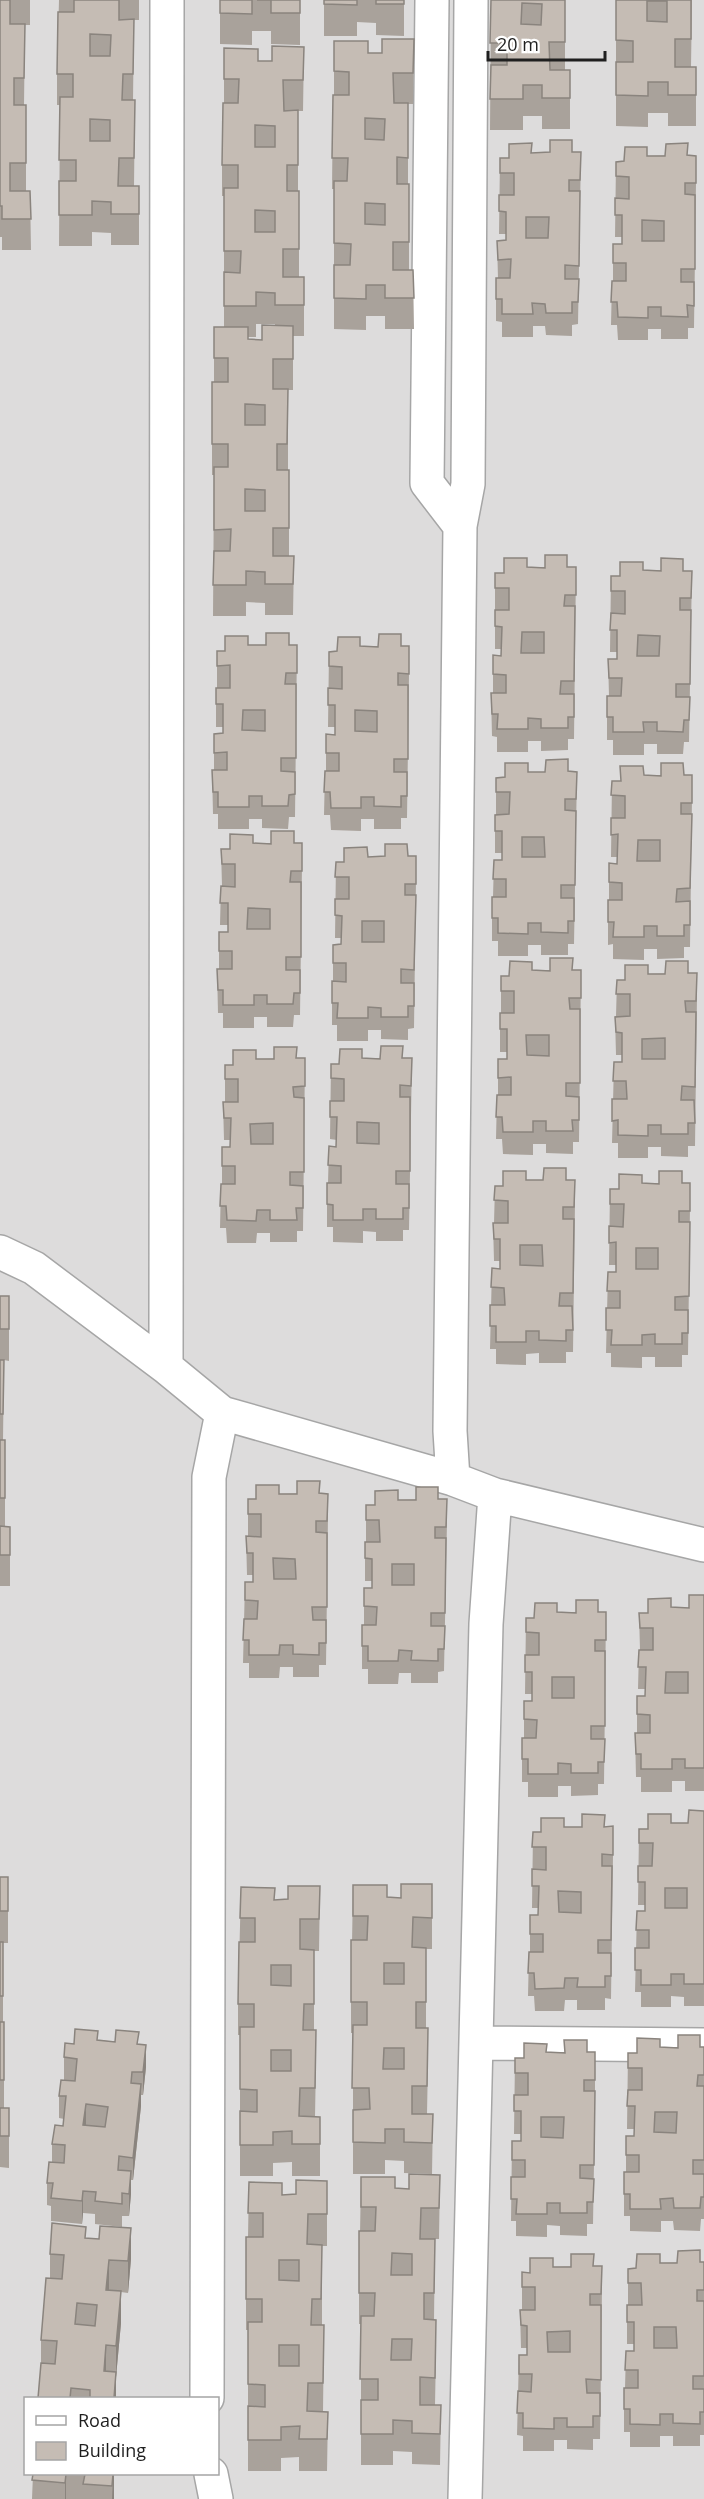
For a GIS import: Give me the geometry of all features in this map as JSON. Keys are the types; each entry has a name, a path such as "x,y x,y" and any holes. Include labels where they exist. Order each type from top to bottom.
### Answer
{"street":[{"path":"166,1367 167,0"},
{"path":"432,0 427,483 460,525"},
{"path":"453,1479 450,1431 460,525 468,484 471,0"},
{"path":"0,1252 34,1268 166,1367 222,1413 453,1479 495,1495 704,1545"},
{"path":"207,2397 209,1477 222,1413"},
{"path":"465,2499 486,1624 495,1495"},
{"path":"477,2043 704,2045"},
{"path":"211,2475 216,2499"}],"shaded area":[{"path":"0,0 704,0 704,2499 0,2499"}],"building":[{"path":"0,0 10,0 10,24 25,24 24,78 14,78 14,105 26,105 26,163 10,163 10,191 30,191 31,219 2,219 2,206 0,206"},
{"path":"74,0 119,0 119,20 134,19 133,74 123,74 122,100 135,100 134,158 119,158 118,186 139,186 139,214 111,214 111,202 92,201 92,215 59,215 59,181 76,181 76,160 59,160 60,97 73,97 73,74 57,74 58,12 74,12","holes":["90,34 111,35 110,56 90,56","90,119 110,120 110,141 90,141"]},
{"path":"220,0 252,0 252,14 220,13"},
{"path":"271,0 300,0 300,13 271,13"},
{"path":"324,0 357,0 357,5 324,4"},
{"path":"376,0 404,0 404,4 376,4"},
{"path":"491,0 565,0 565,42 549,42 550,70 570,70 570,98 542,98 542,85 523,85 523,99 490,99 491,65 507,65 507,43 490,43","holes":["522,3 542,4 541,25 521,24"]},
{"path":"616,0 691,0 691,39 675,39 675,67 696,67 696,95 668,95 668,82 648,82 648,96 616,95 616,62 633,62 633,41 616,40","holes":["647,1 667,1 667,22 647,21"]},
{"path":"382,39 414,39 413,73 393,73 394,103 408,103 408,158 397,157 397,184 409,184 409,242 393,242 393,270 413,270 414,298 385,298 385,285 366,285 366,299 334,298 334,265 350,265 351,244 334,243 334,181 347,181 348,158 332,158 333,95 349,95 349,72 334,71 334,41 368,41 368,53 382,53","holes":["365,118 385,119 384,140 365,139","365,203 385,204 385,225 365,224"]},
{"path":"272,46 304,47 303,80 283,80 284,111 298,110 298,165 287,165 287,191 299,191 299,249 283,249 283,277 304,277 304,305 275,305 275,293 256,292 256,306 224,306 224,272 240,273 241,251 224,251 224,188 238,188 238,165 222,165 223,103 238,103 239,79 224,79 224,48 258,49 258,61 272,61","holes":["255,125 275,126 275,147 255,147","255,210 275,211 275,232 255,232"]},
{"path":"550,140 572,140 572,152 581,152 580,180 569,180 569,191 580,191 579,266 565,265 565,279 579,279 578,302 572,302 572,313 546,313 545,304 532,303 533,314 502,314 502,299 496,299 496,278 510,278 511,259 498,260 497,241 506,240 506,212 499,211 499,195 514,195 514,173 500,173 500,158 509,158 509,144 532,143 531,153 550,152","holes":["526,217 549,217 548,238 526,238"]},
{"path":"688,143 687,155 696,156 696,183 685,183 685,194 695,195 695,269 681,269 681,282 694,282 694,306 687,305 688,317 661,316 661,307 648,307 648,318 618,317 617,302 611,302 612,281 626,281 626,263 613,263 613,244 622,244 622,215 615,215 615,198 629,199 629,177 616,176 616,162 624,161 625,147 647,147 647,156 665,156 666,144","holes":["642,220 664,221 664,241 642,241"]},
{"path":"262,325 293,326 293,359 273,359 273,389 288,389 287,444 277,444 277,470 289,470 289,528 273,528 273,556 294,556 293,584 265,584 265,572 246,571 246,585 213,585 214,551 230,551 231,529 214,530 214,467 228,467 228,444 212,444 212,382 228,382 228,358 214,358 214,327 248,327 248,339 262,340","holes":["245,404 265,405 265,425 245,425","245,489 265,490 265,511 245,511"]},
{"path":"545,555 567,555 567,567 576,567 576,595 565,595 564,606 575,606 574,681 561,681 560,694 574,694 574,717 568,717 568,728 541,728 541,719 528,718 528,729 497,729 498,714 492,714 491,693 506,693 506,675 493,674 493,655 501,656 502,627 495,626 495,610 509,610 509,588 495,588 495,573 504,573 504,558 527,558 527,567 545,568","holes":["522,632 544,632 544,653 521,653"]},
{"path":"661,558 683,559 683,571 692,571 691,598 680,598 680,610 691,610 690,684 676,684 676,697 690,697 689,720 684,720 683,732 657,731 657,722 643,722 644,732 613,732 613,717 607,717 607,696 621,696 622,678 609,678 608,659 617,659 617,630 610,630 611,613 625,614 625,591 611,591 611,576 620,576 620,562 643,562 643,570 661,571","holes":["638,635 660,636 659,656 637,656"]},
{"path":"266,633 289,633 289,645 297,645 297,673 286,673 285,684 296,684 296,758 281,758 281,771 295,772 295,794 289,795 288,806 262,806 262,796 249,796 249,807 218,807 218,792 213,792 212,770 227,770 227,752 214,753 214,734 223,733 223,704 216,704 216,688 230,688 230,665 217,666 217,651 225,651 225,636 248,636 248,645 266,645","holes":["243,710 265,710 265,731 242,730"]},
{"path":"379,634 401,634 401,646 409,646 409,674 398,673 398,685 408,685 408,759 394,759 394,772 407,772 407,796 401,796 401,807 374,806 374,797 361,797 361,808 331,808 330,792 324,792 325,771 339,771 339,753 326,753 326,734 335,735 335,705 328,705 328,688 342,689 342,667 329,666 329,652 337,651 338,637 360,637 360,646 378,647","holes":["355,710 377,711 377,732 355,731"]},
{"path":"568,759 568,771 577,772 576,799 565,799 565,810 576,811 575,885 561,885 561,898 574,898 574,921 568,921 568,933 541,932 541,923 528,923 528,934 498,933 498,918 492,918 492,897 506,897 506,879 493,879 494,860 502,860 502,831 495,831 495,815 509,814 510,792 496,792 496,778 505,777 505,763 528,763 528,772 545,772 546,760","holes":["522,837 544,837 545,857 522,857"]},
{"path":"661,763 683,763 684,775 692,775 692,803 681,803 681,814 692,814 690,888 677,889 676,902 690,901 690,925 684,925 684,936 657,936 657,926 644,926 644,937 613,937 614,922 608,922 608,900 622,900 622,883 609,882 609,863 617,864 618,834 611,835 611,818 625,818 625,796 611,795 612,781 621,781 620,766 643,766 644,775 661,776","holes":["638,840 660,840 660,861 637,861"]},
{"path":"271,831 294,831 294,843 302,843 302,871 291,871 290,882 301,882 301,957 286,957 286,970 300,970 300,993 294,993 293,1004 267,1004 267,995 254,995 254,1005 223,1005 223,990 218,990 217,969 232,969 232,951 219,951 219,932 228,932 228,903 220,903 221,886 235,887 235,864 222,864 221,849 230,849 230,834 253,835 253,843 271,844","holes":["248,908 270,909 270,929 247,929"]},
{"path":"385,844 407,844 408,856 416,856 416,884 405,884 405,895 416,895 414,970 401,969 401,983 414,983 414,1006 408,1006 408,1017 381,1017 381,1008 368,1007 368,1018 337,1018 338,1003 332,1003 332,981 346,982 346,963 333,963 333,945 341,944 342,916 335,915 335,899 349,899 349,877 335,877 336,862 344,862 344,848 367,847 368,857 385,856","holes":["362,921 384,921 384,942 362,942"]},
{"path":"550,958 573,958 572,970 581,970 581,998 569,998 570,1009 580,1009 580,1083 566,1083 566,1096 579,1097 579,1120 572,1120 573,1131 546,1131 546,1121 533,1121 533,1132 503,1132 502,1117 496,1117 497,1095 511,1095 511,1077 498,1078 498,1059 507,1059 507,1029 500,1029 500,1013 514,1013 514,991 501,991 501,976 509,976 510,961 532,962 532,970 550,971","holes":["526,1035 549,1035 549,1056 527,1055"]},
{"path":"666,961 688,961 688,973 697,973 696,1001 685,1001 686,1012 696,1012 695,1087 682,1086 681,1100 694,1100 695,1123 688,1123 688,1134 661,1134 661,1125 648,1125 648,1136 618,1135 618,1120 612,1121 612,1099 627,1099 626,1081 613,1081 614,1062 622,1062 622,1033 616,1032 615,1017 630,1016 630,994 616,994 617,980 625,980 625,965 648,965 648,974 665,974","holes":["665,1038 665,1059 642,1059 642,1039"]},
{"path":"381,1046 403,1046 402,1058 412,1058 411,1086 400,1085 400,1097 410,1097 410,1171 396,1171 396,1184 409,1184 409,1208 403,1208 403,1219 376,1219 376,1209 363,1209 363,1220 333,1220 333,1205 327,1204 327,1183 341,1183 341,1166 328,1165 329,1146 336,1147 337,1117 330,1117 330,1101 344,1101 344,1079 331,1078 331,1064 339,1064 340,1049 362,1049 362,1058 380,1059","holes":["357,1122 379,1123 379,1144 357,1143"]},
{"path":"274,1047 297,1047 296,1058 305,1058 305,1086 293,1087 294,1097 304,1098 304,1172 290,1172 290,1185 303,1186 303,1208 296,1208 297,1220 270,1220 270,1210 257,1210 256,1221 227,1220 226,1206 220,1206 221,1184 235,1184 235,1166 222,1166 222,1147 230,1147 231,1118 224,1118 223,1102 238,1102 238,1079 225,1079 225,1065 233,1065 233,1050 256,1050 256,1059 274,1059","holes":["273,1123 273,1144 251,1144 250,1124"]},
{"path":"544,1168 566,1168 566,1180 575,1180 574,1207 563,1207 563,1219 574,1219 573,1293 560,1293 559,1306 572,1306 573,1330 566,1330 566,1341 539,1340 539,1331 526,1331 526,1342 496,1342 496,1326 490,1326 490,1305 505,1305 504,1288 491,1287 492,1268 500,1269 500,1239 494,1239 493,1223 508,1223 508,1201 494,1200 495,1186 503,1186 503,1171 526,1171 526,1180 543,1180","holes":["520,1245 542,1245 543,1266 520,1265"]},
{"path":"659,1171 682,1171 682,1183 690,1183 690,1211 679,1211 679,1222 690,1222 689,1296 675,1297 675,1310 688,1310 688,1333 682,1333 682,1344 655,1344 655,1334 642,1335 642,1345 611,1345 612,1330 606,1330 606,1308 620,1308 620,1291 607,1291 608,1272 616,1272 616,1242 609,1243 609,1226 623,1227 624,1204 610,1204 610,1189 619,1189 619,1174 642,1175 642,1183 659,1184","holes":["636,1248 658,1248 658,1269 636,1269"]},
{"path":"0,1296 9,1296 9,1329 0,1329"},
{"path":"0,1360 4,1360 3,1414 0,1414"},
{"path":"0,1440 5,1440 5,1498 0,1498"},
{"path":"297,1481 320,1481 319,1493 328,1494 327,1521 316,1521 316,1532 327,1533 327,1607 312,1607 313,1620 326,1620 326,1643 319,1643 319,1655 293,1654 293,1645 280,1645 279,1655 249,1655 249,1640 243,1640 244,1619 257,1619 258,1601 245,1600 245,1582 253,1582 253,1553 247,1553 246,1536 261,1537 261,1514 248,1514 248,1499 256,1499 256,1485 279,1485 279,1494 297,1494","holes":["273,1558 295,1559 296,1579 274,1579"]},
{"path":"416,1487 438,1487 438,1499 447,1499 446,1527 435,1527 435,1538 446,1538 445,1613 431,1613 431,1626 445,1626 444,1649 438,1649 438,1661 411,1660 412,1651 399,1650 398,1661 368,1661 368,1646 362,1646 362,1625 376,1625 377,1607 364,1606 364,1588 372,1588 372,1559 365,1558 365,1542 380,1542 379,1520 366,1520 366,1505 375,1505 375,1491 398,1490 398,1500 416,1500","holes":["392,1564 414,1564 414,1585 392,1585"]},
{"path":"0,1526 10,1527 10,1555 0,1555"},
{"path":"689,1595 704,1595 704,1768 685,1768 685,1759 672,1759 672,1769 641,1769 641,1754 636,1754 635,1733 650,1733 650,1715 637,1714 637,1696 645,1696 646,1667 638,1667 639,1650 653,1650 653,1628 640,1628 639,1613 648,1613 648,1599 671,1598 671,1607 689,1608","holes":["666,1672 688,1672 688,1693 665,1693"]},
{"path":"576,1600 598,1600 598,1612 606,1612 606,1640 595,1640 595,1651 605,1651 605,1726 591,1726 591,1739 605,1739 604,1762 598,1762 598,1773 571,1773 571,1764 558,1763 558,1774 528,1774 528,1759 522,1759 522,1738 536,1738 537,1720 524,1719 524,1701 532,1701 532,1672 525,1672 525,1655 539,1655 539,1633 526,1632 526,1618 534,1618 535,1603 557,1603 557,1612 576,1613","holes":["552,1677 574,1677 574,1698 552,1698"]},
{"path":"689,1810 704,1811 704,1984 684,1984 684,1974 671,1974 671,1985 641,1985 641,1970 635,1970 635,1948 649,1948 649,1930 636,1930 637,1911 645,1911 645,1882 638,1882 638,1866 652,1866 653,1843 639,1843 639,1829 648,1829 648,1814 671,1814 671,1823 688,1823","holes":["665,1888 687,1888 687,1908 665,1908"]},
{"path":"582,1814 605,1815 604,1827 613,1826 613,1855 602,1854 602,1866 612,1866 611,1940 598,1940 598,1953 611,1953 611,1976 605,1976 605,1987 577,1987 578,1978 565,1978 564,1988 535,1989 534,1973 528,1973 529,1952 543,1952 543,1934 530,1934 530,1915 538,1915 539,1886 532,1886 532,1869 546,1870 546,1847 532,1847 533,1832 541,1832 541,1818 564,1818 564,1827 582,1827","holes":["558,1891 581,1892 581,1913 559,1912"]},
{"path":"0,1877 8,1877 8,1911 0,1911"},
{"path":"401,1884 432,1884 432,1918 413,1917 412,1947 426,1948 426,2002 416,2002 416,2028 428,2028 427,2086 412,2086 412,2114 433,2114 432,2143 404,2142 404,2129 385,2129 385,2143 353,2142 353,2110 370,2109 369,2088 352,2088 353,2025 367,2025 367,2002 351,2002 351,1940 367,1940 368,1916 353,1916 353,1885 387,1885 387,1897 401,1898","holes":["384,1963 404,1963 404,1984 384,1984","384,2048 404,2048 404,2069 383,2069"]},
{"path":"288,1886 320,1886 319,1919 300,1919 300,1949 314,1950 314,2004 304,2004 303,2030 316,2030 315,2088 300,2088 299,2116 320,2117 320,2144 292,2144 292,2131 273,2132 273,2145 240,2145 240,2111 257,2112 257,2090 240,2089 240,2027 254,2027 254,2004 238,2004 239,1942 255,1942 255,1918 240,1918 241,1887 275,1888 274,1900 288,1899","holes":["271,1965 291,1965 291,1986 271,1985","271,2050 291,2050 291,2071 271,2071"]},
{"path":"0,1942 3,1942 3,1996 0,1996"},
{"path":"0,2022 4,2022 4,2080 0,2080"},
{"path":"75,2029 98,2031 97,2040 115,2042 116,2030 139,2032 137,2044 146,2045 143,2072 132,2072 131,2083 141,2084 133,2158 119,2156 118,2170 131,2171 129,2194 122,2193 122,2204 95,2201 96,2192 83,2191 82,2201 51,2198 53,2183 47,2183 49,2162 64,2163 65,2145 52,2144 55,2125 63,2126 66,2096 59,2096 61,2080 75,2081 77,2059 64,2057 65,2043 74,2044","holes":["86,2104 108,2107 105,2127 83,2125"]},
{"path":"678,2035 700,2035 700,2047 704,2047 704,2075 698,2075 697,2086 704,2086 704,2160 693,2160 693,2174 704,2174 704,2197 701,2197 700,2208 674,2208 673,2198 660,2199 661,2209 630,2209 630,2194 624,2194 624,2172 639,2172 639,2155 626,2155 626,2136 634,2136 635,2106 627,2106 628,2090 642,2090 642,2068 628,2068 628,2053 637,2053 637,2038 660,2039 660,2047 678,2048","holes":["655,2112 677,2112 676,2133 654,2132"]},
{"path":"564,2040 587,2040 587,2052 595,2052 595,2080 584,2080 584,2091 595,2091 594,2165 580,2165 580,2178 594,2179 593,2202 587,2202 587,2213 560,2213 560,2203 547,2203 547,2214 516,2214 517,2199 511,2199 511,2177 525,2177 525,2160 512,2160 512,2141 521,2141 521,2111 514,2111 514,2095 528,2095 528,2073 515,2073 515,2058 524,2058 524,2043 547,2044 546,2052 565,2053","holes":["541,2117 564,2117 563,2138 541,2137"]},
{"path":"0,2108 9,2108 9,2136 0,2136"},
{"path":"409,2174 440,2175 439,2208 421,2208 420,2239 435,2239 434,2293 424,2293 424,2319 436,2320 435,2378 420,2377 420,2405 441,2405 440,2434 412,2433 412,2421 393,2420 393,2434 361,2434 361,2400 378,2400 378,2379 360,2379 361,2316 374,2316 375,2293 359,2293 359,2231 375,2231 376,2207 361,2207 361,2177 395,2177 395,2188 409,2189","holes":["392,2253 412,2254 412,2275 391,2275","392,2339 412,2339 411,2360 391,2360"]},
{"path":"296,2180 327,2181 327,2214 308,2214 307,2244 322,2245 321,2299 312,2299 311,2325 324,2325 323,2383 308,2383 307,2411 328,2412 327,2439 299,2439 300,2426 281,2427 281,2440 248,2440 248,2406 265,2407 265,2385 248,2384 248,2322 262,2322 262,2299 246,2299 246,2237 263,2237 263,2213 248,2213 249,2182 282,2183 282,2195 296,2194","holes":["279,2260 299,2260 299,2281 279,2280","279,2345 299,2345 299,2366 279,2366"]},
{"path":"52,2223 86,2227 85,2238 99,2239 100,2226 131,2228 128,2261 109,2260 106,2290 121,2291 116,2346 106,2345 104,2371 116,2372 114,2397 90,2397 90,2390 71,2388 70,2397 38,2397 41,2363 55,2364 57,2341 41,2340 46,2278 62,2279 64,2255 50,2254","holes":["77,2303 97,2305 95,2326 75,2324"]},
{"path":"700,2250 700,2262 704,2262 704,2290 697,2290 697,2301 704,2301 704,2376 693,2376 693,2389 704,2389 704,2412 700,2412 700,2424 673,2423 673,2414 660,2414 660,2425 630,2424 630,2409 624,2409 624,2388 638,2388 638,2370 625,2370 626,2351 634,2351 634,2322 627,2322 627,2305 642,2305 641,2283 628,2283 628,2269 636,2268 637,2254 660,2254 660,2263 677,2263 678,2251","holes":["654,2327 676,2327 677,2348 654,2348"]},
{"path":"571,2254 594,2254 593,2266 602,2266 601,2294 590,2294 590,2305 601,2305 601,2380 586,2379 587,2393 600,2393 600,2416 593,2416 593,2427 567,2427 567,2418 554,2418 554,2429 523,2428 523,2413 517,2413 518,2391 531,2392 532,2374 519,2374 519,2355 527,2355 527,2326 521,2325 520,2310 535,2310 535,2287 522,2287 522,2272 530,2273 530,2258 553,2258 553,2267 571,2267","holes":["570,2331 570,2352 548,2352 547,2332"]},
{"path":"33,2475 66,2475 65,2483 32,2480"},
{"path":"85,2475 113,2475 112,2486 83,2484"}]}
